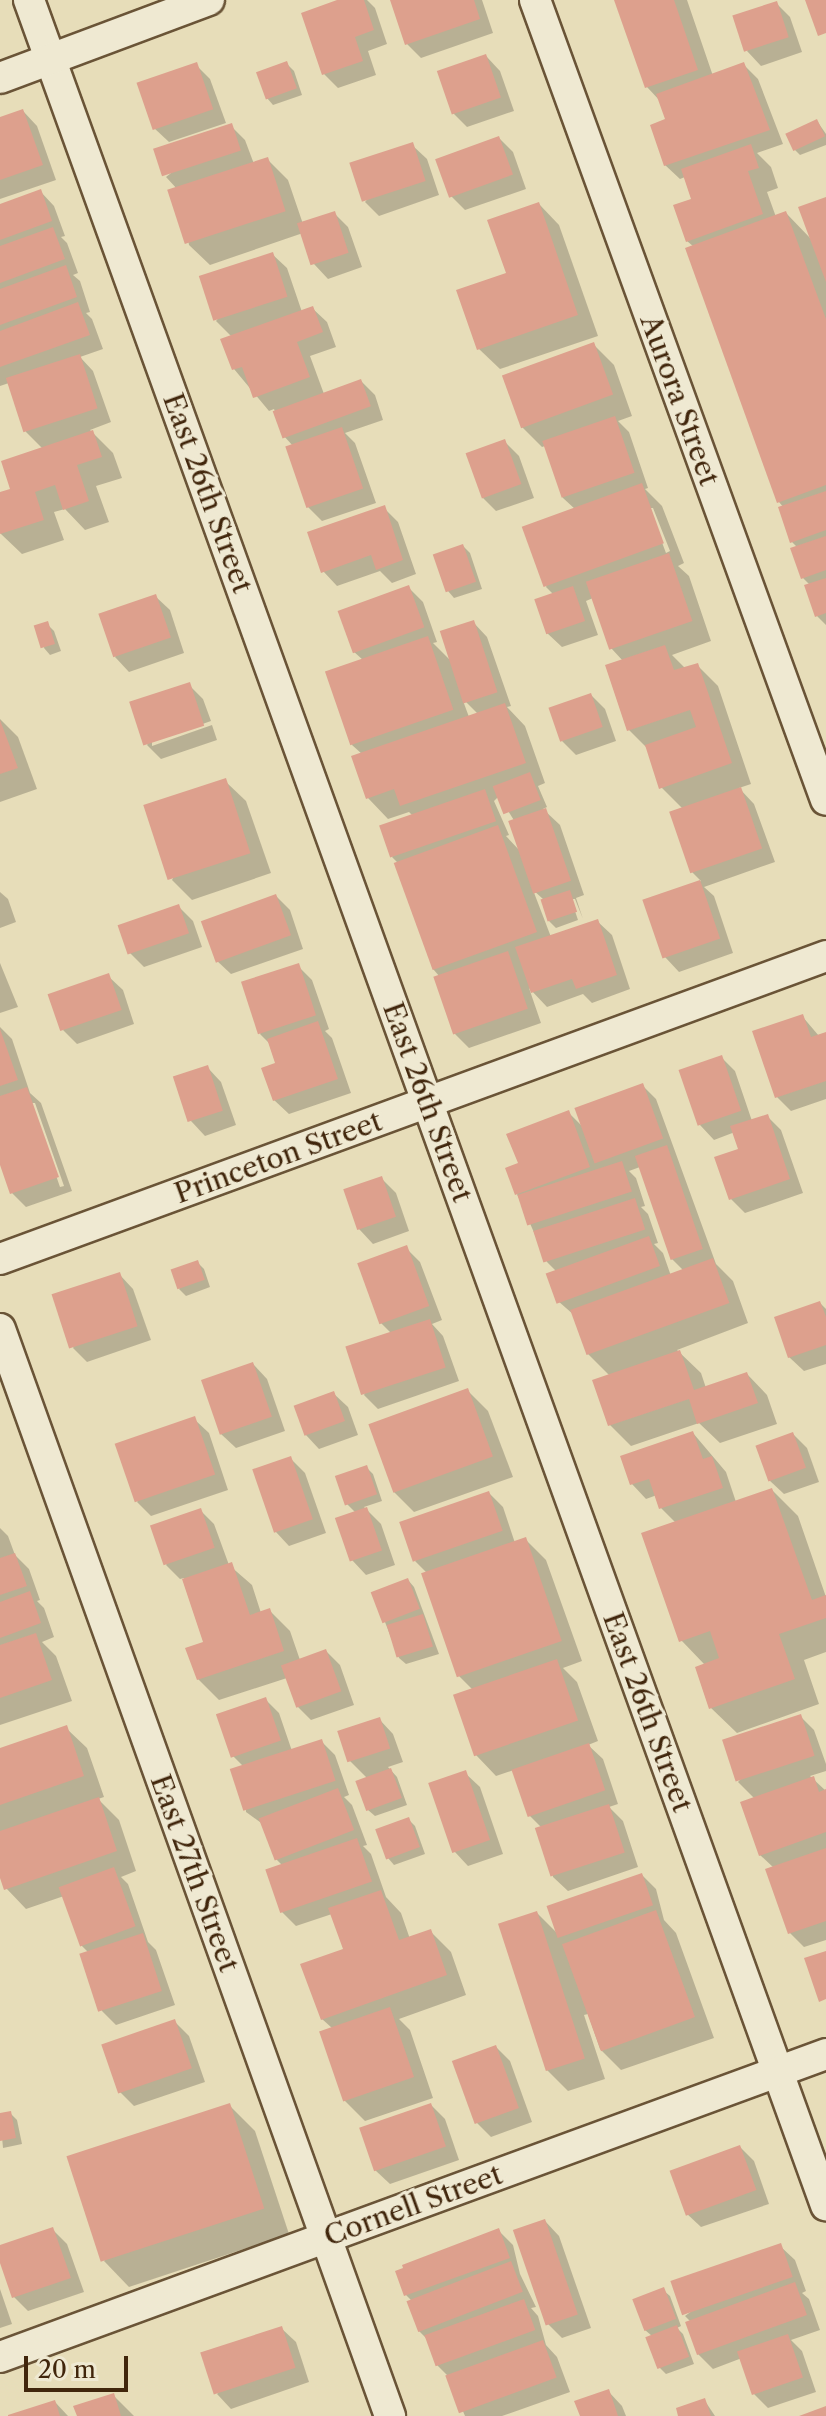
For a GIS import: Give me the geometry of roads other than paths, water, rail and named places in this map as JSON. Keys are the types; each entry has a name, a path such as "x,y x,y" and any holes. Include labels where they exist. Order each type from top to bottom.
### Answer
{"street":[{"name":"East 26th Street","path":"29,0 826,2205"},
{"path":"0,78 209,0"},
{"name":"Aurora Street","path":"535,0 826,800"},
{"name":"Princeton Street","path":"0,1259 826,956"},
{"name":"East 27th Street","path":"0,1329 390,2416"},
{"name":"Cornell Street","path":"0,2357 826,2054"}]}
